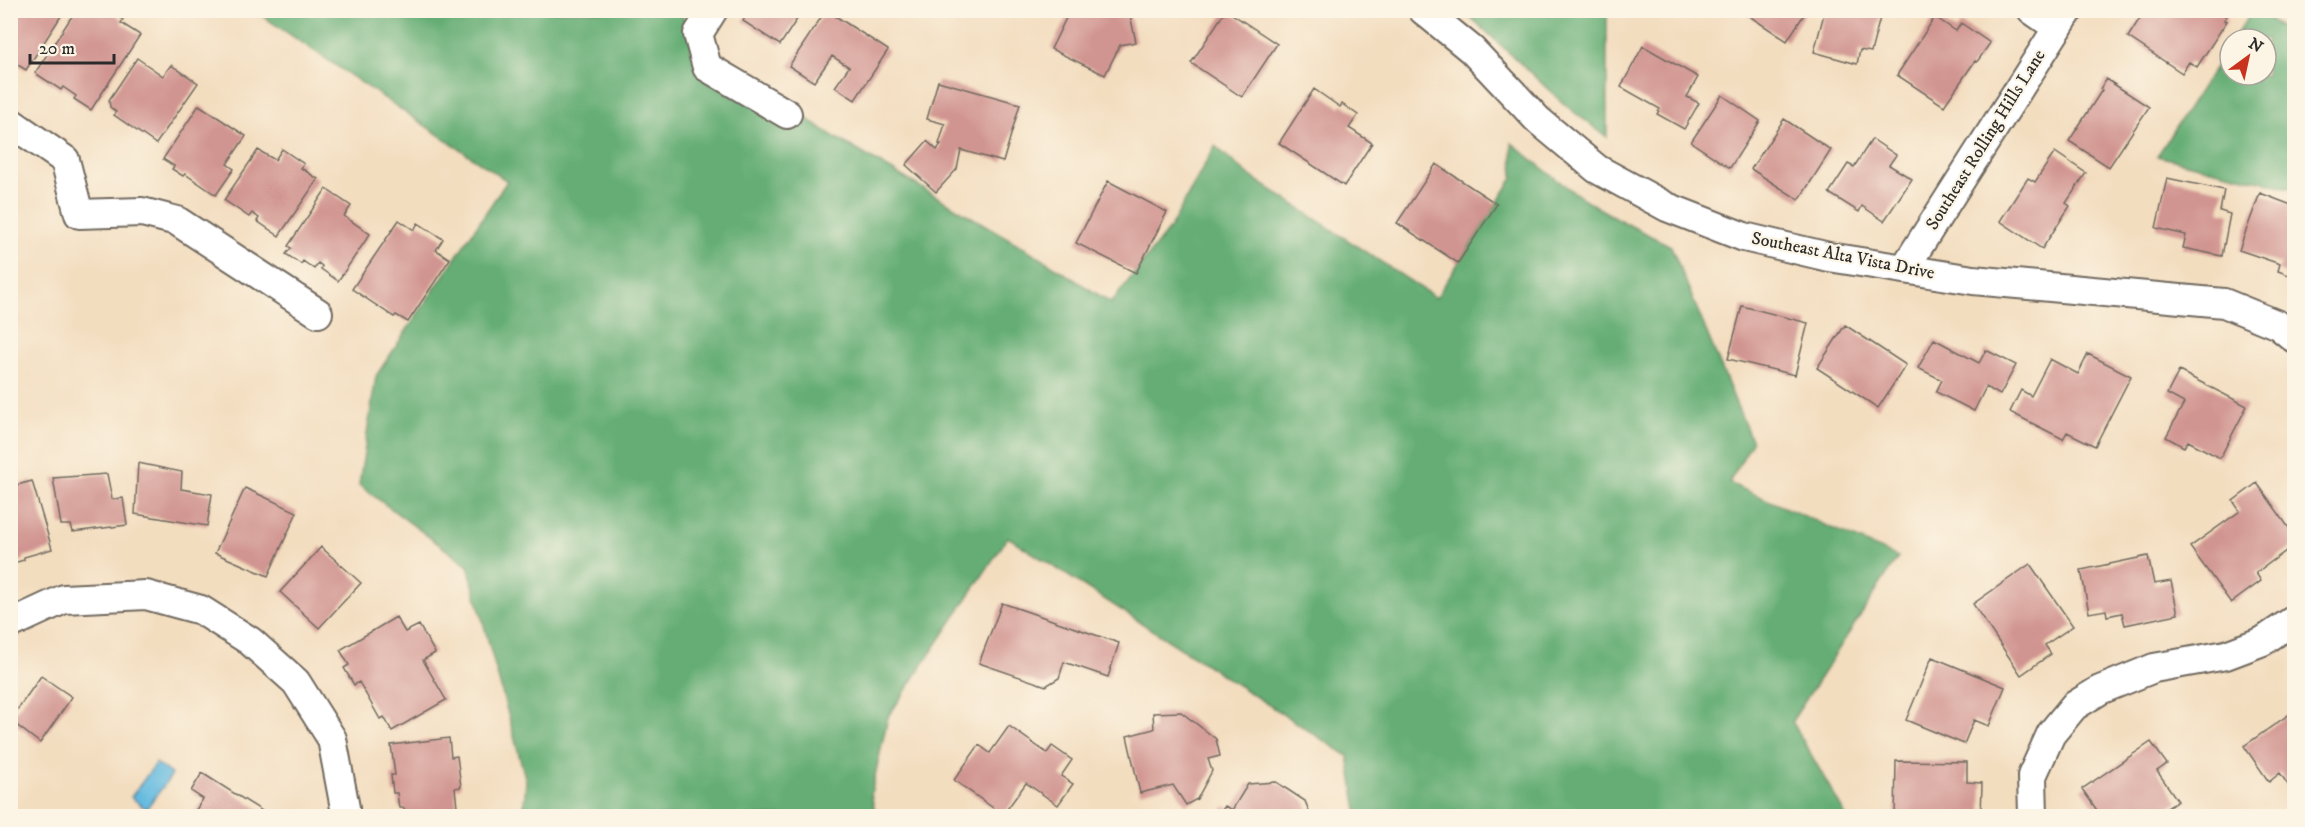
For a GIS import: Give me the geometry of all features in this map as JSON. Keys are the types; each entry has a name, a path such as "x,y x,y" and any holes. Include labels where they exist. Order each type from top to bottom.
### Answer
{"street":[{"path":"712,10 698,34 707,66 787,114"},
{"name":"Southeast Alta Vista Drive","path":"1423,10 1472,50 1538,120 1597,169 1667,207 1744,237 1829,257 1984,281 2224,303 2278,325 2295,338"},
{"path":"2032,10 2063,19"},
{"name":"Southeast Rolling Hills Lane","path":"1904,269 2063,19"},
{"path":"10,122 65,160 79,214 142,212 177,221 318,313"},
{"path":"10,624 64,599 146,595 201,610 250,641 296,682 332,739 345,808 344,816"},
{"path":"2032,816 2032,776 2051,734 2074,706 2100,690 2154,668 2226,655 2263,641 2295,620"}],"green space":[{"path":"255,11 677,11 710,56 833,136 1028,250 1111,303 1170,228 1215,146 1247,174 1436,298 1513,178 1512,143 1589,202 1671,246 1752,442 1729,483 1898,557 1792,721 1846,816 1358,816 1348,756 1008,537 888,717 871,794 876,816 523,816 526,781 468,566 359,485 376,376 507,181"},
{"path":"1464,11 1607,11 1607,137 1566,106"},
{"path":"2252,11 2256,11 2294,35 2294,189 2157,156 2218,62 2218,87 2278,87 2278,27 2241,27"}],"water":[{"path":"156,763 172,775 146,809 131,797"}],"building":[{"path":"10,10 65,10 26,70 10,60"},
{"path":"76,10 108,10 123,20 121,23 140,35 91,110 74,99 76,96 63,87 61,90 35,73"},
{"path":"749,10 803,10 780,45 743,21"},
{"path":"826,10 888,50 855,100 835,87 849,67 832,56 814,82 789,66"},
{"path":"1070,10 1129,10 1136,42 1120,45 1105,75 1051,49"},
{"path":"1226,10 1277,44 1242,97 1191,63"},
{"path":"1740,10 1807,10 1787,41"},
{"path":"1825,10 1882,10 1871,52 1860,50 1857,64 1814,52"},
{"path":"2145,10 2224,10 2229,13 2224,20 2227,21 2223,27 2218,27 2218,35 2197,67 2189,62 2182,73 2128,37"},
{"path":"1935,17 1956,31 1961,23 1990,43 1944,106 1897,75"},
{"path":"1643,46 1698,77 1687,97 1699,103 1684,129 1657,114 1660,109 1621,87"},
{"path":"137,58 163,76 171,65 198,83 156,144 114,115 116,112 110,107 109,100"},
{"path":"2106,79 2149,107 2109,167 2069,141 2102,90 2100,89"},
{"path":"938,81 1020,104 1003,162 961,150 957,169 936,192 906,165 927,141 937,150 941,144 939,144 945,124 927,119"},
{"path":"1314,89 1340,107 1342,104 1358,115 1349,128 1372,143 1344,186 1279,143"},
{"path":"1722,95 1760,121 1730,168 1691,142"},
{"path":"199,105 246,136 227,164 234,169 216,195 185,174 183,176 172,169 174,166 163,159"},
{"path":"1784,119 1831,150 1799,200 1751,169"},
{"path":"1872,139 1896,155 1889,165 1912,179 1884,221 1862,206 1859,212 1829,193 1848,164 1854,167"},
{"path":"282,149 304,164 301,168 318,179 279,236 257,221 259,218 252,213 249,217 224,200 258,150 275,160"},
{"path":"2055,152 2086,173 2066,203 2070,206 2042,249 2000,221 2028,178 2035,182"},
{"path":"1436,164 1497,204 1458,263 1397,223"},
{"path":"2167,178 2224,190 2220,211 2230,214 2222,256 2183,248 2186,235 2156,228"},
{"path":"1108,181 1167,212 1136,273 1076,243"},
{"path":"326,189 351,206 344,216 370,234 338,281 321,269 322,266 318,263 314,269 303,261 301,264 286,254 291,248 288,246"},
{"path":"2260,193 2294,206 2294,277 2278,271 2280,264 2239,250"},
{"path":"399,220 414,230 418,223 443,239 436,250 450,259 408,322 396,315 394,317 352,289"},
{"path":"1742,306 1808,323 1795,375 1728,359"},
{"path":"1845,325 1906,365 1878,408 1817,368"},
{"path":"1934,339 1979,363 1986,350 2016,365 2000,395 1986,387 1974,411 1936,392 1942,380 1918,368"},
{"path":"2088,354 2131,376 2095,446 2067,432 2063,439 2010,412 2021,390 2031,396 2050,359 2078,374"},
{"path":"2179,371 2247,406 2220,458 2188,441 2184,447 2166,437 2184,403 2167,394"},
{"path":"138,463 182,472 181,489 212,494 207,526 135,514"},
{"path":"107,474 112,499 123,498 127,525 73,532 71,525 61,525 53,478"},
{"path":"14,476 17,485 32,481 52,549 24,557 24,560 10,564 10,477"},
{"path":"2257,483 2294,535 2294,545 2256,573 2261,581 2231,603 2190,547 2240,511 2233,501"},
{"path":"245,488 297,512 268,576 215,553"},
{"path":"321,547 361,583 319,628 280,592"},
{"path":"2148,556 2154,584 2171,581 2178,614 2125,625 2122,613 2107,616 2106,610 2089,613 2081,570"},
{"path":"2030,564 2073,626 2045,645 2051,654 2021,675 1973,604"},
{"path":"1002,603 1119,643 1108,677 1064,662 1059,678 1046,686 979,663"},
{"path":"396,617 405,632 419,625 435,653 423,660 446,700 392,731 384,717 380,719 359,682 354,685 344,668 349,665 340,650"},
{"path":"1932,657 2005,687 1989,726 1974,720 1964,744 1906,720"},
{"path":"41,676 72,697 40,743 10,720"},
{"path":"2294,711 2293,792 2280,773 2269,782 2244,746"},
{"path":"1181,712 1216,739 1220,756 1208,759 1212,771 1197,799 1186,805 1173,785 1140,793 1127,736 1154,729 1153,713"},
{"path":"1009,726 1047,753 1052,746 1072,760 1061,776 1073,784 1058,805 1026,783 1003,815 954,780 979,745 990,753"},
{"path":"449,738 451,757 457,756 461,787 455,788 458,816 405,816 404,808 399,808 397,793 393,793 391,775 395,775 391,745"},
{"path":"2151,742 2167,764 2157,771 2178,801 2155,816 2101,816 2082,789"},
{"path":"1896,761 1967,762 1967,782 1982,783 1981,816 1895,816"},
{"path":"202,773 270,816 192,816 203,799 191,791"},
{"path":"1276,782 1305,801 1311,816 1218,816 1225,806 1232,810 1248,784"}]}
